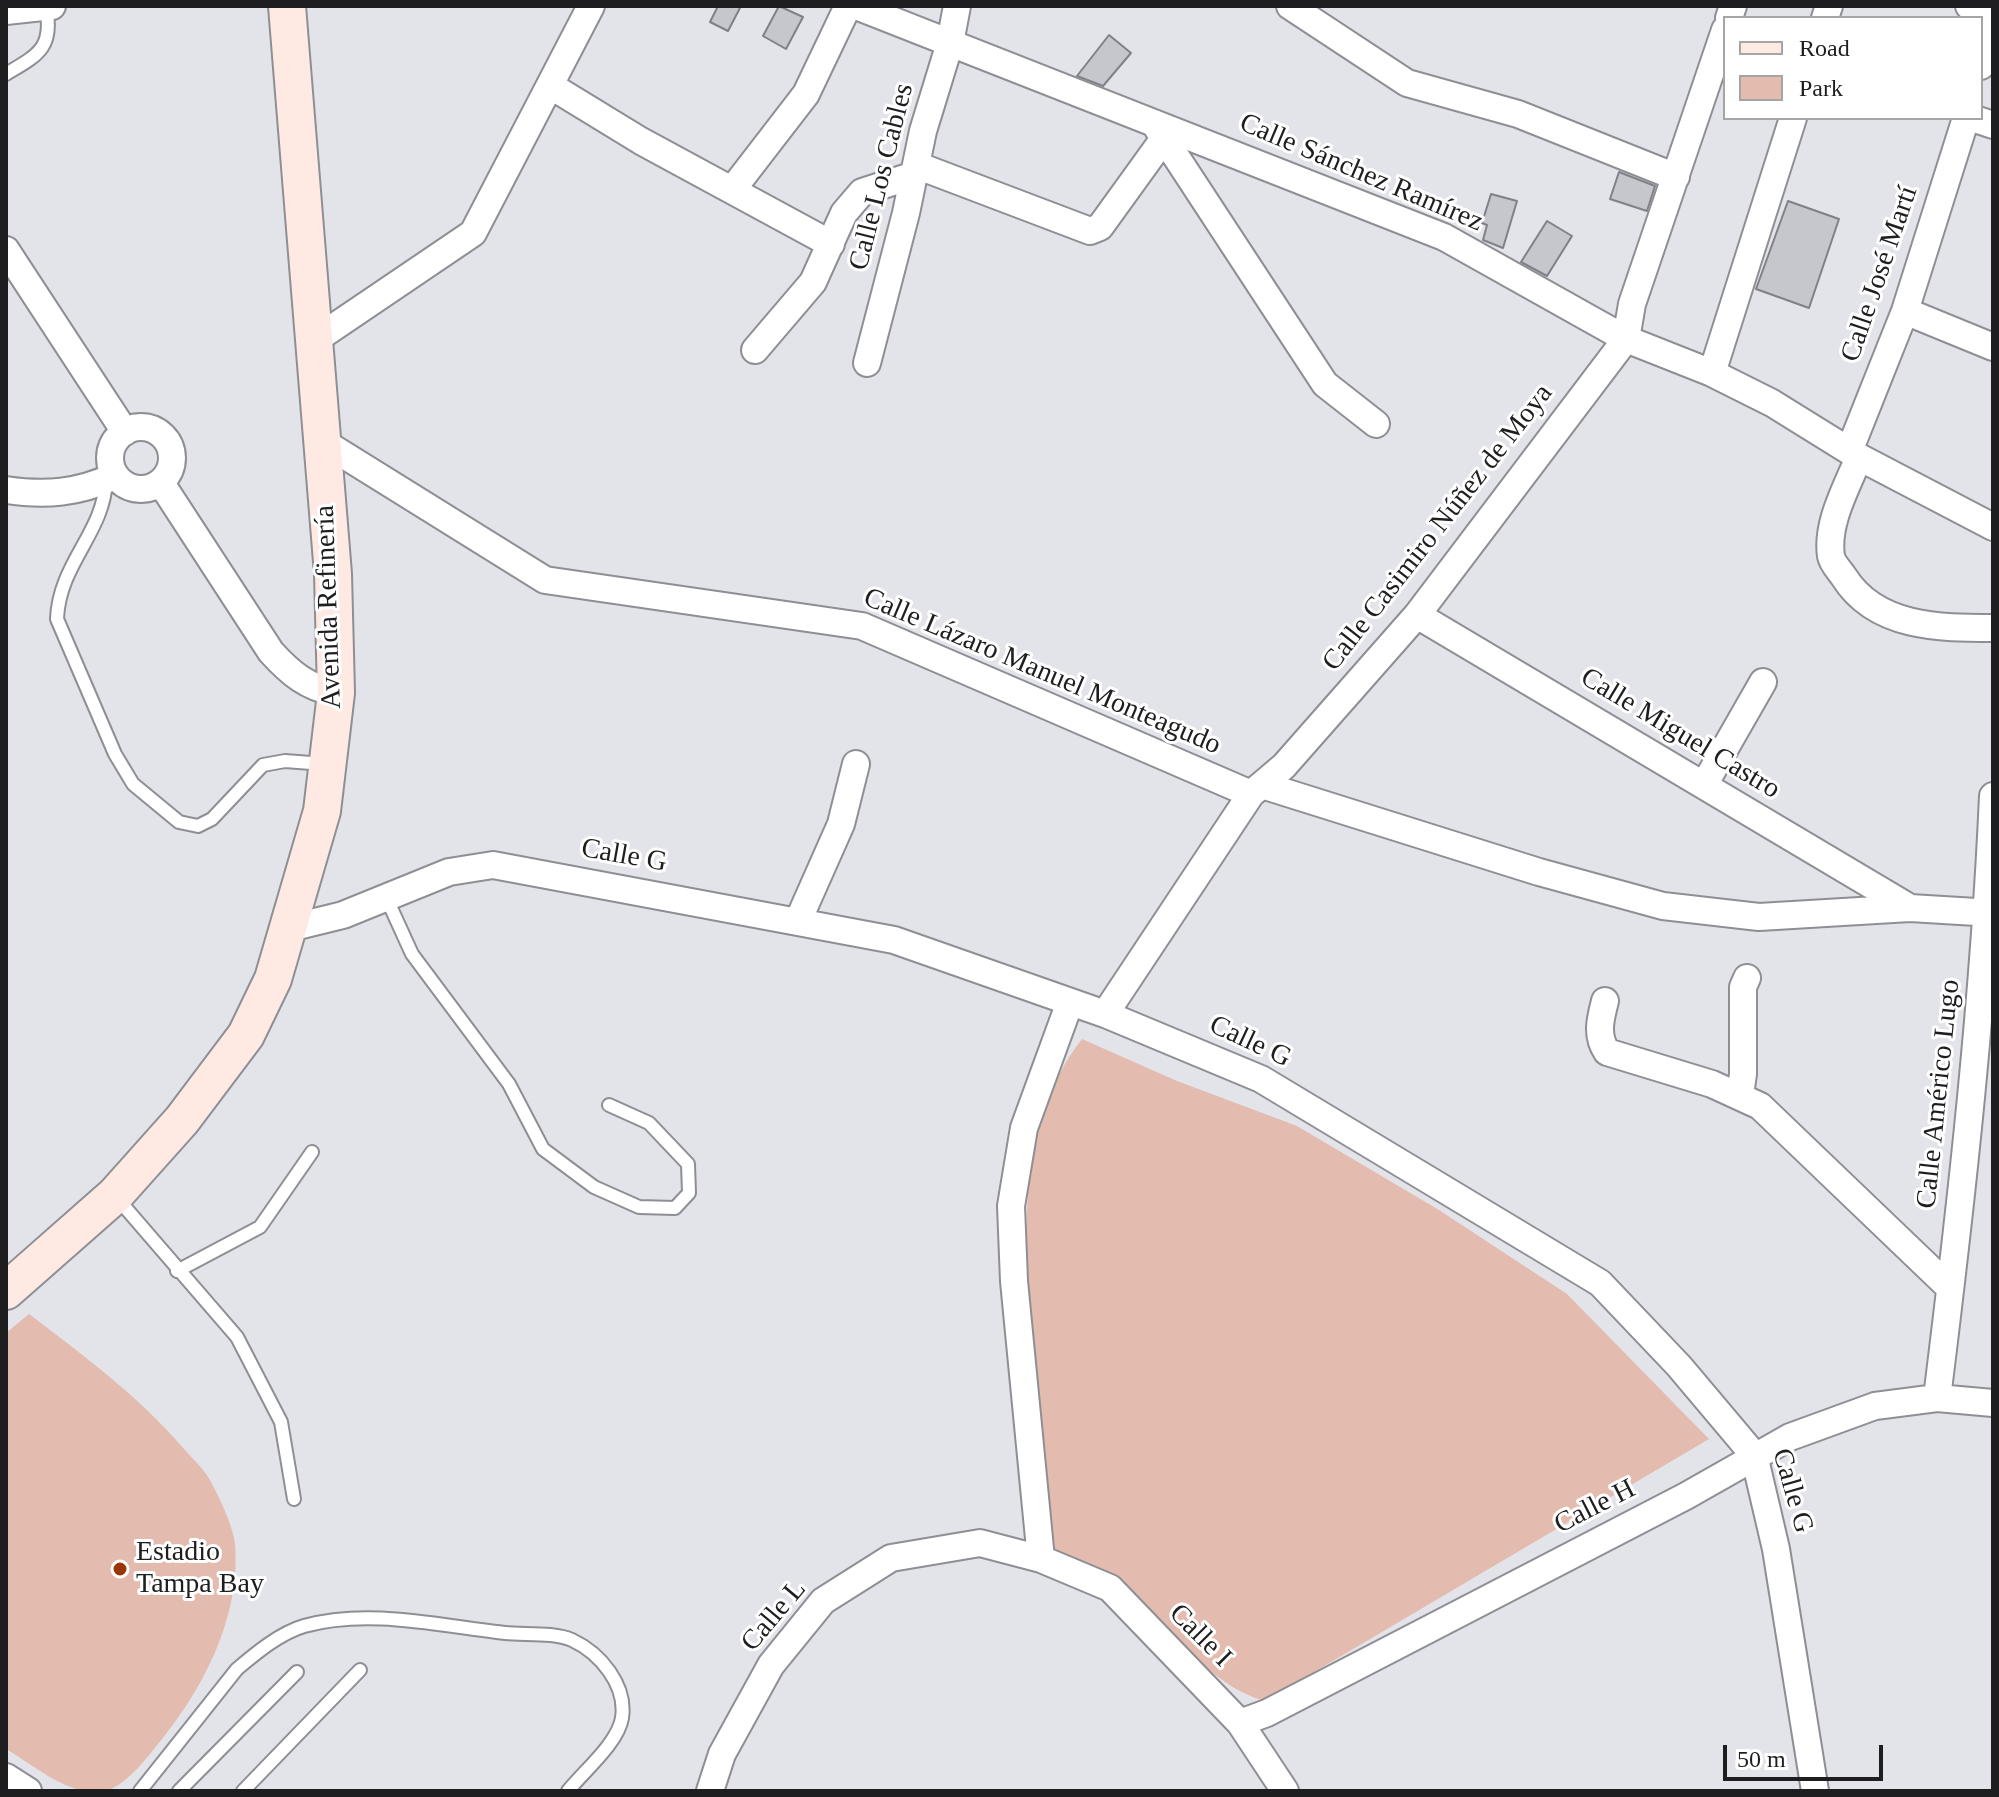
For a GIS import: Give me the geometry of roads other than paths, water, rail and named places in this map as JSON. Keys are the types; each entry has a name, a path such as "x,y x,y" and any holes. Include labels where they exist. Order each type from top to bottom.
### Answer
{"main road":[{"name":"Avenida Refinería","path":"6,1291 115,1195 182,1120 246,1035 273,979 322,811 336,693 333,574 287,6"}],"street":[{"path":"6,11 52,6"},
{"path":"312,342 473,233 591,6"},
{"path":"732,190 806,94 848,6"},
{"name":"Calle Sánchez Ramírez","path":"856,6 1160,130 1444,237 1626,339 1712,373 1993,527"},
{"name":"Calle Los Cables","path":"867,363 923,131 950,43 957,6"},
{"path":"1969,6 1993,14"},
{"path":"1307,10 1407,83 1518,114 1676,177"},
{"path":"1983,59 1993,24"},
{"name":"Calle Casimiro Núñez de Moya","path":"1105,1014 1256,790 1284,766 1417,615 1626,339 1632,304 1723,36"},
{"path":"551,86 831,244"},
{"path":"1712,373 1792,120"},
{"name":"Calle José Martí","path":"1968,120 1855,453 1834,520 1831,558 1851,589 1884,613 1931,628 1993,628"},
{"path":"755,350 813,282 844,213 862,192 915,170 1090,231 1100,227 1160,130 1325,384 1376,424"},
{"path":"6,250 125,432"},
{"path":"1905,311 1993,347"},
{"path":"140,427 155,430 167,440 173,455 171,470 161,483 145,490 128,487 110,478 109,460 113,444 125,432 140,427"},
{"name":"Calle Lázaro Manuel Monteagudo","path":"320,440 545,580 862,626 1256,790 1539,872 1663,906 1759,917 1910,908 1990,913"},
{"path":"6,490 85,490 110,478"},
{"path":"161,483 271,652 291,674 315,688 336,693"},
{"name":"Calle Miguel Castro","path":"1417,615 1910,908"},
{"path":"1704,785 1763,682"},
{"path":"798,921 841,824 856,764"},
{"name":"Calle Américo Lugo","path":"1937,1398 1950,1288 1982,1127 1993,796"},
{"name":"Calle G","path":"286,929 343,915 449,872 493,865 894,940 1105,1014 1261,1079 1600,1283 1679,1366 1754,1455 1776,1549 1815,1791"},
{"path":"1740,1095 1743,1074 1743,987 1747,978"},
{"path":"1605,1001 1599,1021 1601,1043 1607,1052 1740,1095 1784,1126 1950,1288"},
{"path":"1041,1559 1014,1281 1011,1206 1024,1128 1070,1002"},
{"name":"Calle H","path":"1240,1723 1267,1713 1644,1518 1790,1437 1875,1406 1937,1398 1993,1403"},
{"name":"Calle L","path":"710,1791 722,1754 771,1665 823,1601 891,1558 980,1543 1041,1559"},
{"name":"Calle I","path":"1041,1559 1110,1588 1240,1723 1285,1791"},
{"path":"6,1777 28,1791"}],"lane":[{"path":"6,74 40,53 46,44 46,6"},
{"path":"110,478 103,506 58,594 57,619 115,754 133,784 179,822 198,826 212,819 263,765 285,761 328,765"},
{"path":"386,897 412,954 509,1084 543,1149 594,1187 639,1207 675,1208 689,1193 688,1164 649,1123 609,1105"},
{"path":"177,1271 260,1227 312,1152"},
{"path":"115,1195 177,1271 237,1337 281,1422 294,1499"},
{"path":"140,1791 237,1669 255,1654 300,1627 366,1620 416,1621 570,1639 607,1666 622,1703 622,1721 613,1737 568,1791"},
{"path":"243,1791 360,1670"},
{"path":"179,1791 297,1672"}],"place":[{"name":"Estadio Tampa Bay","path":"120,1569"}]}
